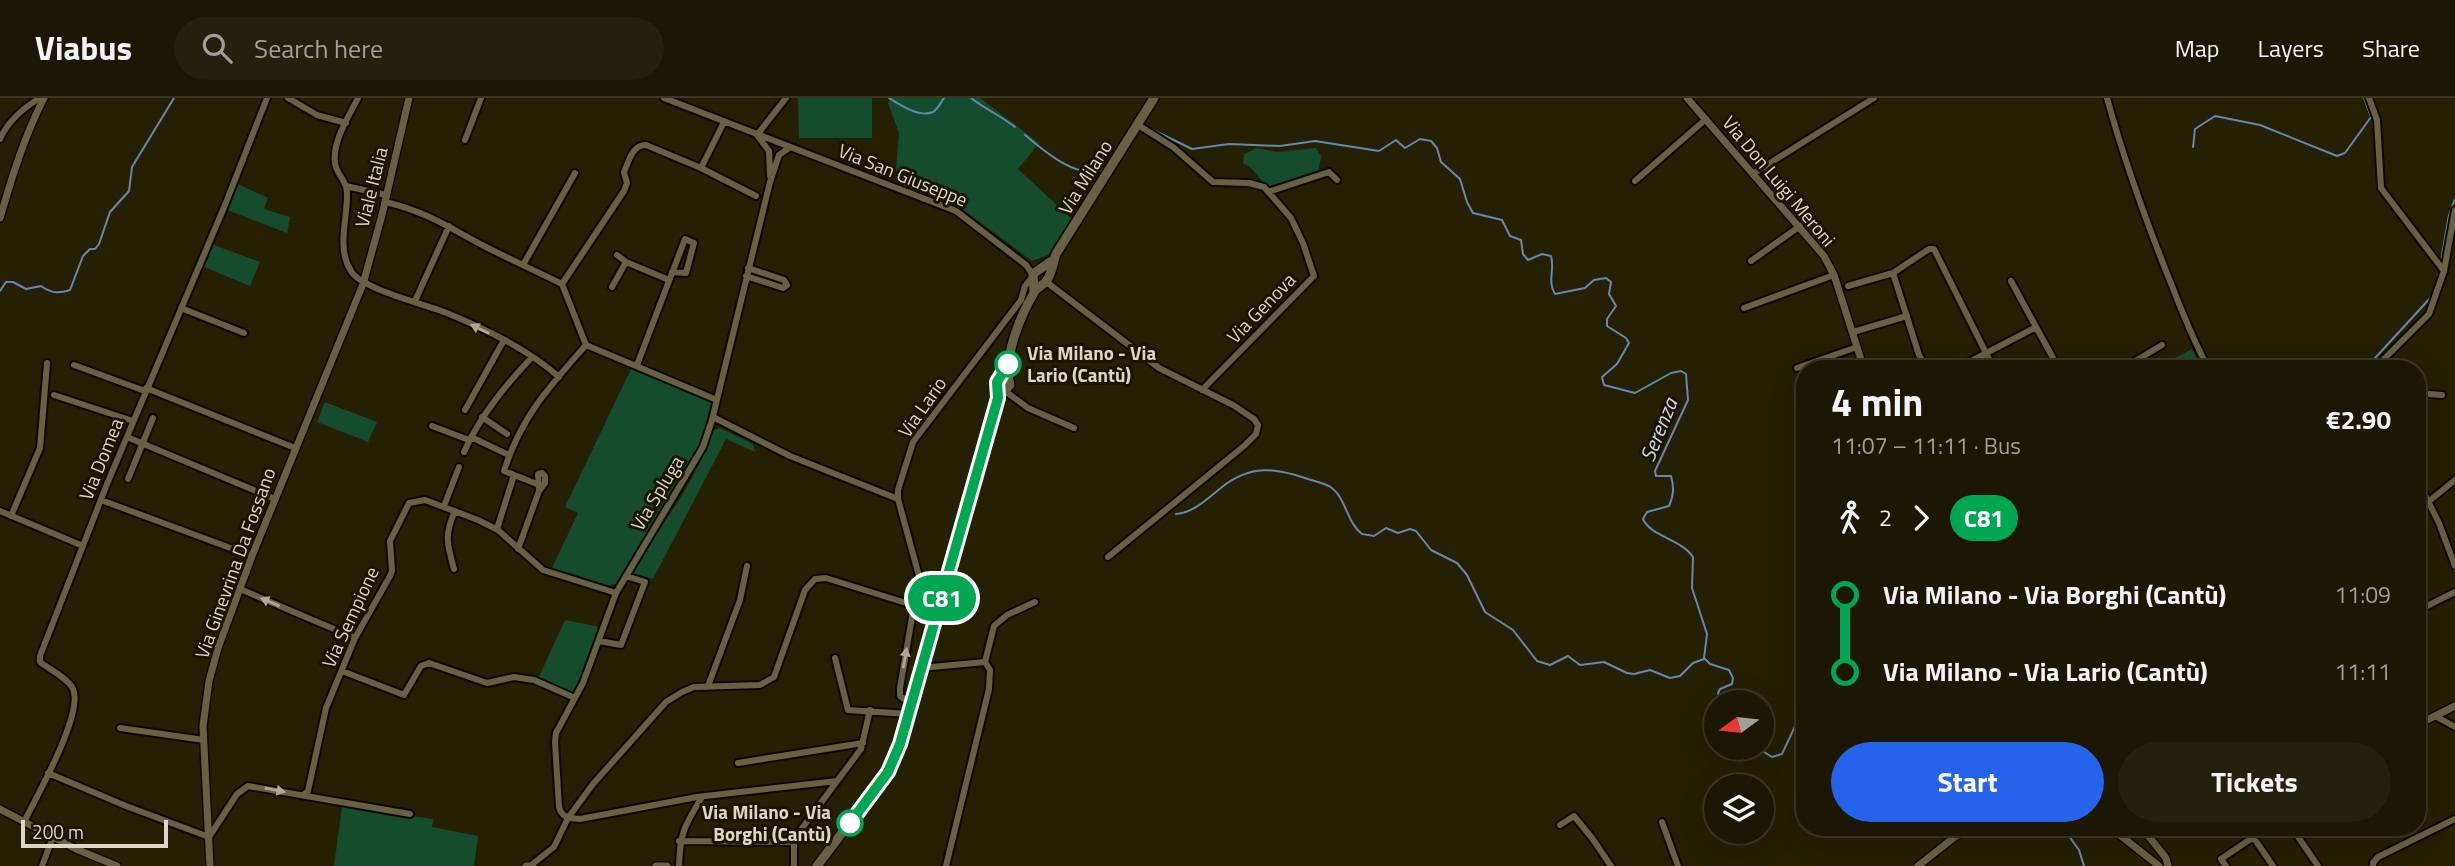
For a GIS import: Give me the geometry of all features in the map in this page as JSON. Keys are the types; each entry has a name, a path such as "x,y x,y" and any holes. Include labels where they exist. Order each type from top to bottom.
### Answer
{"main road":[{"name":"Via Milano","path":"817,866 890,768 900,744 906,710 938,612 1023,314 1040,278 1139,123 1152,98"}],"street":[{"path":"0,139 6,125 42,98"},
{"path":"0,218 26,136 42,98"},
{"name":"Via Domea","path":"25,820 73,718 75,694 72,687 40,662 40,656 133,421 225,205 267,98"},
{"path":"288,98 317,115 346,123"},
{"path":"358,98 338,143 334,162 346,186 343,247 351,273 363,284 450,314 504,340 558,377"},
{"name":"Viale Italia","path":"363,284 409,98"},
{"path":"465,140 481,98"},
{"name":"Via San Giuseppe","path":"664,98 956,211 1040,278"},
{"path":"776,142 769,151 757,135 786,98"},
{"name":"Via Don Luigi Meroni","path":"1687,98 1824,256 1834,275 1861,360"},
{"path":"1754,173 1874,98"},
{"path":"2107,98 2128,169 2159,254 2205,360"},
{"path":"2369,98 2377,120 2381,188 2444,271"},
{"path":"1635,181 1706,119"},
{"path":"701,168 724,122"},
{"path":"1139,123 1173,147 1213,183 1250,183 1264,187 1268,192 1329,172 1336,180"},
{"path":"562,284 624,191 627,183 624,172 639,145 646,145 701,168 756,196"},
{"name":"Via Spluga","path":"568,818 560,811 556,733 583,683 617,593 703,447 713,417 771,182 779,155 789,148"},
{"name":"Via Spluga","path":"769,151 771,182"},
{"path":"523,265 575,173"},
{"path":"346,186 386,198 449,226 562,284 586,345 717,400"},
{"name":"Via Genova","path":"1202,390 1314,276 1291,218 1268,192"},
{"path":"2383,360 2429,314 2444,271 2455,210"},
{"path":"415,301 449,226"},
{"path":"1751,261 1800,226"},
{"path":"637,365 672,272 685,239 694,243 686,274 672,272"},
{"path":"1848,286 1893,273 1929,249 1937,251 1989,360"},
{"path":"617,255 626,262 669,280"},
{"path":"612,287 626,262"},
{"path":"747,272 784,280 787,285 783,288 747,272"},
{"path":"1893,273 1922,360"},
{"path":"1744,308 1834,275"},
{"path":"1040,278 1159,368 1240,409 1258,425 1251,440 1108,557"},
{"name":"Via Lario","path":"906,710 900,696 915,606 918,565 898,499 898,490 913,442 1040,278"},
{"path":"2011,281 2054,360"},
{"name":"Via Ginevrina Da Fossano","path":"210,866 203,726 209,681 218,648 252,556 363,284"},
{"path":"181,308 244,332"},
{"path":"1853,332 1907,316"},
{"path":"1974,360 2036,327"},
{"path":"465,410 504,340"},
{"path":"518,549 538,488 504,471 509,455 532,408 586,345"},
{"path":"2137,360 2162,345"},
{"path":"1820,360 1857,347"},
{"path":"464,452 482,417 532,357"},
{"path":"11,516 40,448 47,363"},
{"path":"74,365 295,448"},
{"path":"1004,388 1028,408 1074,429"},
{"path":"2426,394 2442,395"},
{"path":"54,395 133,421"},
{"path":"482,417 507,434"},
{"path":"713,417 790,456 898,499"},
{"path":"128,479 153,418"},
{"path":"432,426 470,438 509,455"},
{"path":"127,438 275,499"},
{"path":"444,506 459,467"},
{"path":"496,529 514,474"},
{"path":"2428,502 2455,480"},
{"path":"2426,498 2452,547 2455,565"},
{"name":"Via Sempione","path":"303,795 307,793 326,708 355,638 390,576 390,541 409,503 420,499 444,506 496,529 543,570 617,593"},
{"path":"101,500 252,556"},
{"path":"0,511 83,546"},
{"path":"454,569 447,542 447,529 455,511"},
{"path":"708,686 740,600 747,566"},
{"path":"599,641 621,645 645,582 626,576"},
{"path":"529,866 554,847 568,818 604,771 666,702 689,689 760,685 774,677 805,590 815,579 826,578 938,612"},
{"path":"240,589 355,638"},
{"path":"2426,607 2454,593"},
{"path":"946,866 989,689 990,670 985,662 994,626 1007,615 1035,602"},
{"path":"835,658 846,708 851,711 906,710 900,696"},
{"path":"921,668 985,662"},
{"path":"342,671 404,695 421,666 429,663 486,683 514,677 534,680 575,698"},
{"path":"2437,717 2454,726 2454,707"},
{"path":"2426,721 2454,707"},
{"path":"794,866 793,842 863,743 870,710"},
{"path":"120,728 204,740"},
{"path":"737,763 863,743"},
{"path":"48,773 209,837 237,793 251,786 410,814"},
{"path":"568,818 580,819 702,797 837,781"},
{"path":"679,866 680,841 686,822 702,797"},
{"path":"0,809 117,866"},
{"path":"1560,825 1574,816 1611,866"},
{"path":"2426,833 2455,819"},
{"path":"1662,822 1678,866"},
{"path":"1918,866 1956,836"},
{"path":"2121,836 2159,866"},
{"path":"2148,836 2166,858 2168,866"},
{"path":"2226,866 2221,859 2252,836 2273,866"},
{"path":"2297,836 2318,866"},
{"path":"2373,866 2378,857 2421,836"},
{"path":"43,866 53,837"},
{"path":"680,841 793,842"}],"green space":[{"path":"798,98 872,98 872,138 799,138"},
{"path":"891,98 980,98 1039,143 1018,169 1071,218 1048,255 1032,261 957,205 895,182 899,133 888,103"},
{"path":"1257,148 1277,152 1316,148 1321,156 1318,174 1270,188 1243,163 1244,154"},
{"path":"236,183 268,198 264,209 290,217 287,233 227,210"},
{"path":"211,244 260,262 250,286 202,266"},
{"path":"2192,349 2198,360 2172,360"},
{"path":"632,367 712,401 701,442 683,476 616,584 607,586 551,570 578,513 565,507"},
{"path":"325,402 377,422 368,442 317,422"},
{"path":"720,428 753,444 755,452 726,439 653,579 630,573 687,486 712,431"},
{"path":"565,620 600,627 589,660 573,694 537,681"},
{"path":"342,807 433,819 432,827 478,836 474,866 334,866"}],"waterway":[{"name":"Serenza","path":"0,291 6,282 13,282 26,289 41,286 55,292 70,290 83,256 99,244 110,212 129,191 132,167 174,98"},
{"name":"Serenza","path":"889,98 910,110 922,113 935,111 944,98"},
{"name":"Serenza","path":"971,98 1015,127"},
{"path":"2193,147 2195,129 2215,116 2260,125 2337,156 2345,153 2371,117 2364,98"},
{"name":"Serenza","path":"1128,132 1134,123"},
{"name":"Serenza","path":"1143,125 1192,149 1229,144 1280,146 1315,141 1379,151 1396,140 1405,148 1420,139 1431,141 1437,148 1441,162 1460,179 1473,213 1502,220 1510,236 1521,240 1523,254 1528,260 1542,254 1551,256 1555,294 1585,288 1594,280 1606,278 1611,282 1609,294 1616,306 1607,319 1607,326 1626,338 1629,343 1617,364 1602,377 1604,385 1635,393 1671,373 1681,371 1686,374 1688,400 1655,471 1656,476 1671,476 1672,498 1669,506 1647,512 1643,519 1652,530 1681,546 1693,557 1692,588 1707,634 1704,658 1710,664 1729,670 1733,678 1732,684 1720,690"},
{"name":"Serenza","path":"1025,135 1051,156 1073,168 1094,172 1104,169"},
{"path":"2441,261 2449,215 2455,199"},
{"path":"2437,283 2438,275"},
{"path":"2373,360 2433,295"},
{"path":"1176,514 1195,508 1243,474 1264,470 1296,475 1335,490 1352,523 1362,534 1374,536 1386,528 1398,533 1410,529 1416,531 1431,550 1457,563 1467,575 1485,612 1513,630 1537,661 1550,665 1568,656 1580,665 1604,662 1627,673 1650,670 1670,678 1680,676 1693,663 1704,659"},
{"name":"Serenza","path":"1774,756 1782,754 1796,724"},
{"name":"Serenza","path":"2069,836 2079,850 2084,866"}],"bus line":[{"name":"C81","path":"850,823 888,772 900,744 998,398 997,382 1008,364"}],"place":[{"name":"Via Milano - Via Lario (Cantù)","path":"1008,364"},
{"name":"Via Milano - Via Borghi (Cantù)","path":"850,823"}]}
